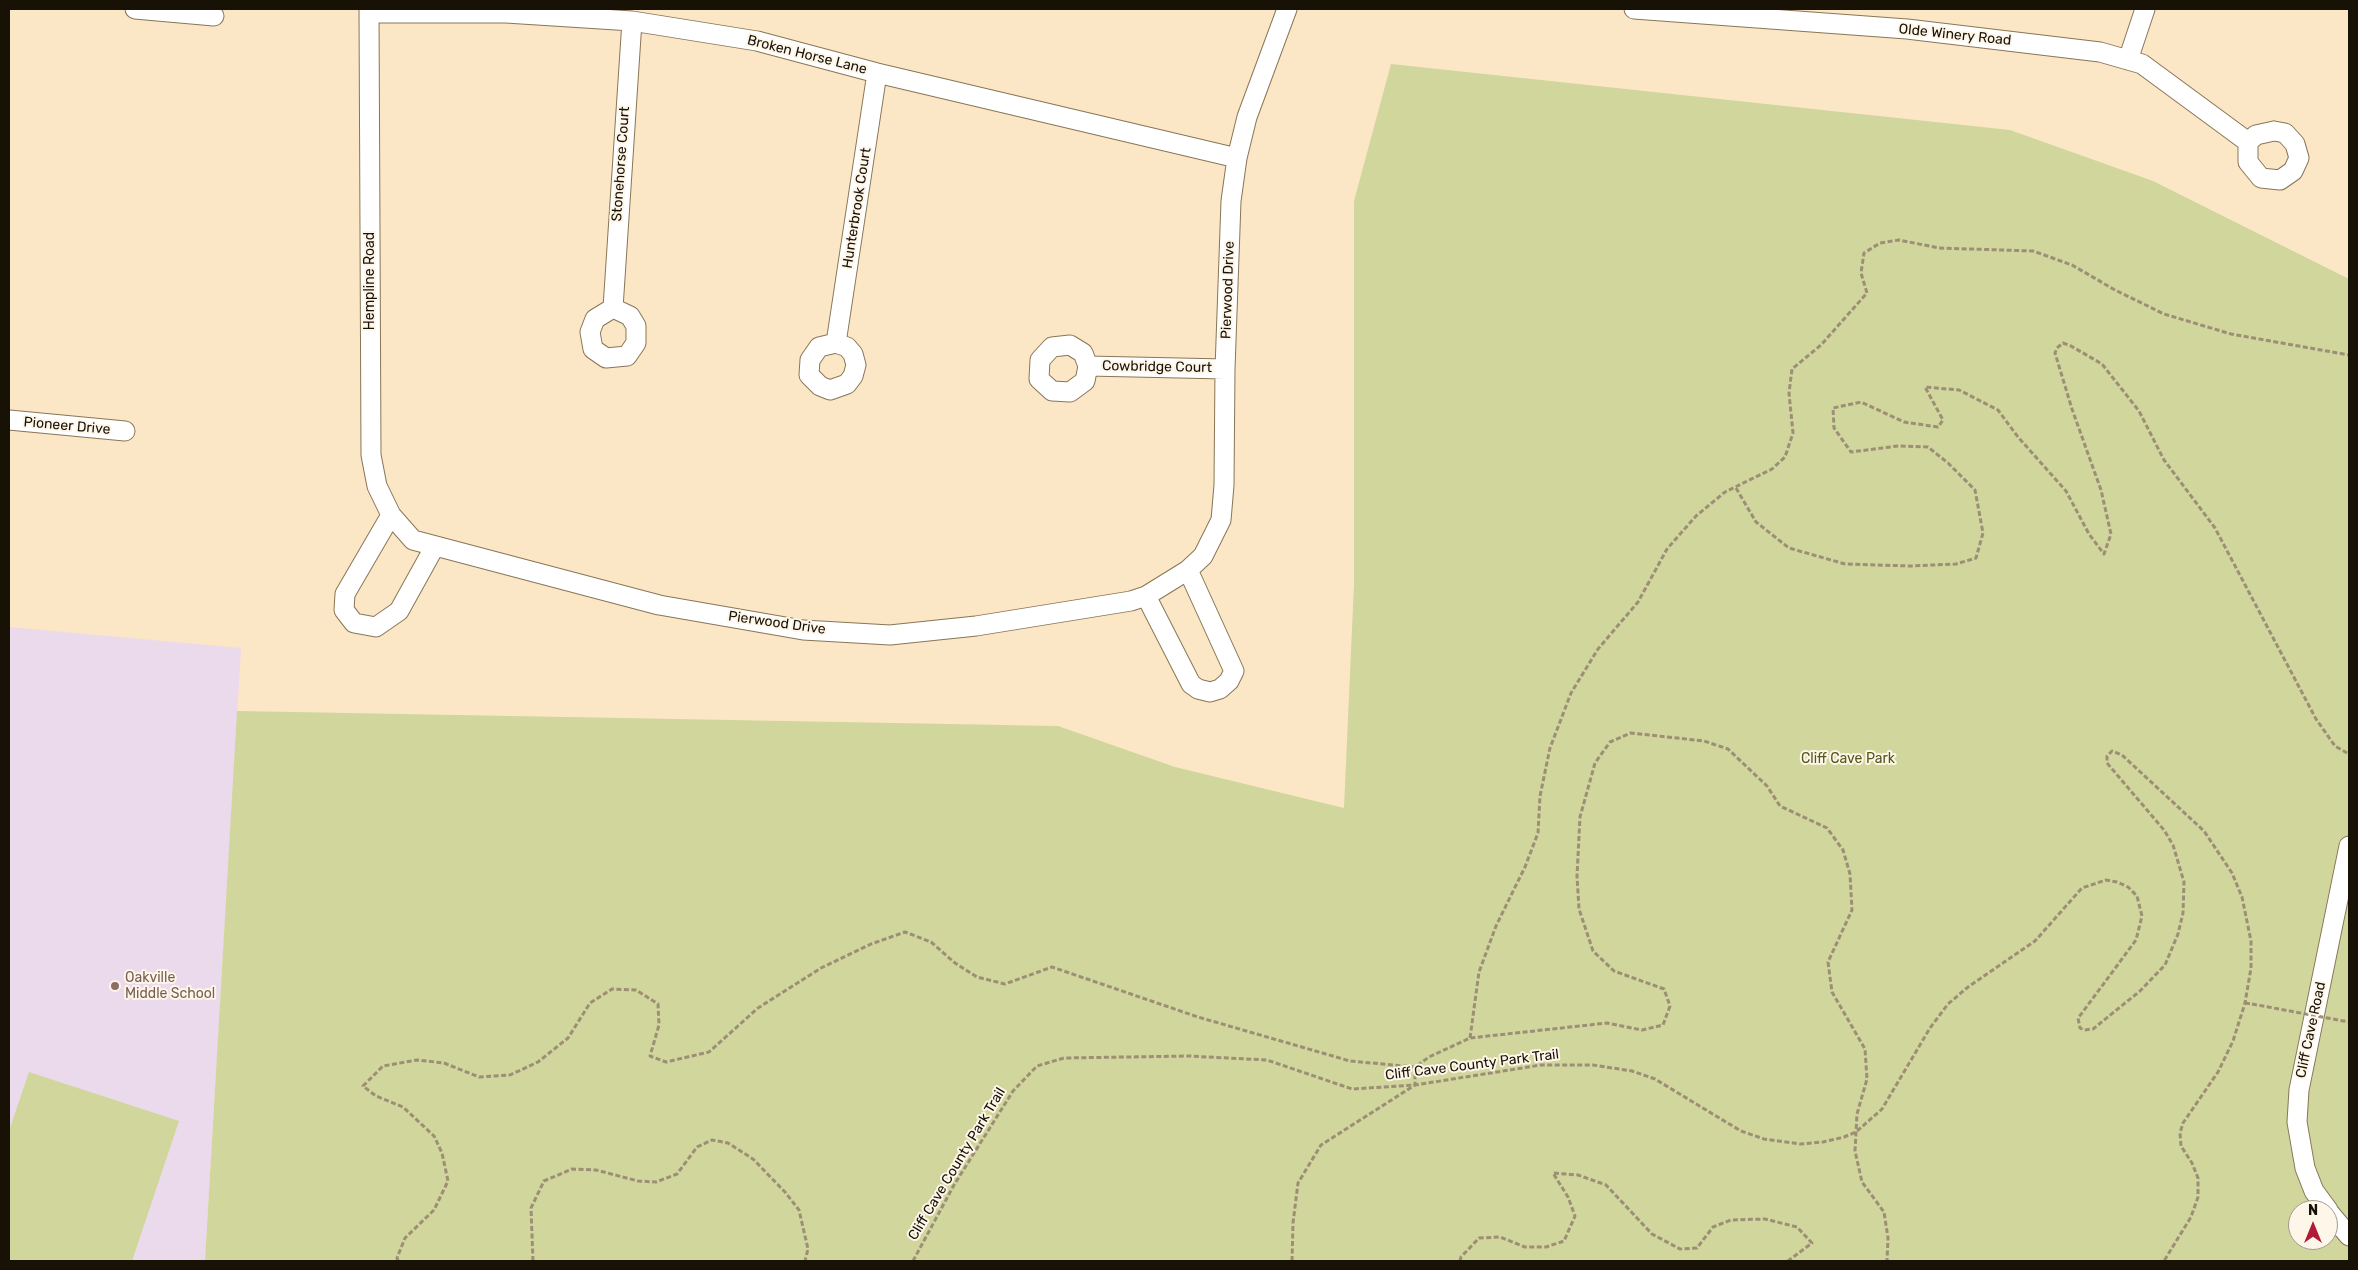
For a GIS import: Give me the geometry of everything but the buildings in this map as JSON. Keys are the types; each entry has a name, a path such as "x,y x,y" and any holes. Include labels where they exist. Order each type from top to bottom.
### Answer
{"street":[{"path":"135,9 214,16"},
{"name":"Pierwood Drive","path":"413,540 659,605 802,630 890,635 976,626 1131,601 1146,596 1188,570 1203,556 1221,520 1224,485 1225,369 1231,201 1237,158 1247,116 1287,9"},
{"name":"Olde Winery Road","path":"1634,9 1907,29 2100,52 2142,64 2248,142"},
{"path":"2128,60 2145,9"},
{"name":"Broken Horse Lane","path":"369,11 506,13 632,21 758,41 877,73 1237,158"},
{"name":"Hempline Road","path":"369,11 371,455 377,486 391,515 413,540"},
{"name":"Stonehorse Court","path":"613,308 632,21"},
{"name":"Hunterbrook Court","path":"836,343 877,73"},
{"name":"Cowbridge Court","path":"1088,366 1225,369"},
{"name":"Pioneer Drive","path":"9,420 125,431"},
{"path":"391,515 345,594 344,610 354,623 376,627 399,611 435,546"},
{"path":"1146,596 1191,684 1198,689 1210,692 1220,689 1229,681 1234,671 1188,570"},
{"name":"Cliff Cave Road","path":"2321,1200 2314,1191 2305,1168 2297,1122 2299,1090 2349,846"},
{"name":"Cliff Cave Road","path":"2338,1222 2349,1236"}],"path":[{"path":"1470,1038 1480,972 1496,926 1525,867 1538,833 1540,796 1550,748 1571,693 1598,649 1638,602 1667,549 1696,516 1725,492 1772,469 1785,457 1793,433 1789,393 1792,369 1821,345 1867,293 1861,273 1864,253 1880,243 1899,240 1939,248 2033,251 2072,265 2115,290 2164,314 2231,334 2349,355"},
{"path":"1736,488 1756,522 1789,548 1845,564 1910,566 1956,564 1976,558 1983,533 1975,490 1948,463 1928,447 1898,446 1851,452 1834,428 1833,408 1861,402 1904,422 1938,427 1943,420 1925,386 1959,390 1998,410 2018,438 2066,491 2089,534 2104,554 2111,534 2101,490 2072,409 2055,352 2063,344 2072,346 2102,364 2139,411 2164,460 2215,528 2316,719 2335,746 2349,754"},
{"path":"398,1261 396,1258 405,1238 434,1210 448,1181 442,1154 434,1136 403,1107 376,1096 363,1086 384,1066 417,1060 444,1063 479,1077 510,1075 538,1062 568,1038 590,1003 612,989 636,990 658,1004 659,1024 650,1056 666,1062 709,1052 758,1008 821,968 871,944 905,932 931,942 955,963 977,977 1005,984 1052,967 1198,1017 1350,1061 1415,1067 1429,1057 1470,1038 1607,1023 1642,1030 1663,1025 1670,1006 1664,989 1614,971 1594,951 1579,909 1576,876 1580,817 1595,763 1610,742 1631,733 1704,740 1728,749 1767,786 1780,806 1826,828 1842,850 1850,874 1852,910 1828,962 1832,992 1865,1049 1867,1079 1857,1114 1855,1151 1862,1182 1884,1212 1888,1238 1888,1261"},
{"name":"Cliff Cave County Park Trail","path":"912,1261 992,1122 1024,1078 1037,1066 1048,1061 1088,1057 1189,1056 1252,1059 1281,1064 1352,1088 1415,1086 1540,1065 1593,1064 1632,1071 1655,1079 1721,1120 1741,1131 1764,1139 1800,1144 1823,1142 1856,1132 1882,1109 1930,1028 1948,1004 1968,987 2035,941 2082,888 2106,880 2128,887 2137,896 2142,916 2136,940 2078,1018 2080,1028 2084,1030 2093,1029 2140,991 2165,965 2178,934 2184,905 2184,882 2173,845 2164,830 2107,763 2106,756 2112,751 2122,755 2204,831 2232,873 2242,897 2251,941 2251,968 2245,1003 2233,1041 2218,1072 2183,1123 2180,1133 2181,1146 2192,1163 2198,1178 2198,1196 2192,1217 2164,1261"},
{"path":"2245,1003 2349,1022"},
{"path":"1292,1261 1293,1223 1298,1184 1321,1145 1415,1086 1415,1067"},
{"path":"533,1261 531,1208 544,1181 572,1169 596,1170 638,1181 656,1182 677,1174 697,1147 712,1140 728,1143 753,1159 785,1192 799,1210 808,1249 805,1261"},
{"path":"1460,1261 1461,1257 1480,1238 1500,1237 1525,1247 1546,1247 1564,1241 1575,1216 1568,1197 1553,1173 1578,1175 1606,1185 1652,1234 1680,1249 1697,1248 1712,1228 1731,1220 1765,1219 1797,1226 1812,1243 1788,1261"}],"shaded area":[{"name":"Oakville Middle School","path":"9,627 241,648 205,1261 9,1261"}],"green space":[{"name":"Cliff Cave Park","path":"1391,64 2010,130 2153,181 2349,279 2349,1261 205,1261 237,711 1058,726 1175,767 1344,808 1354,584 1354,201"},
{"path":"29,1072 179,1121 132,1261 9,1261 9,1131"}],"place":[{"name":"Oakville Middle School","path":"115,986"}]}
